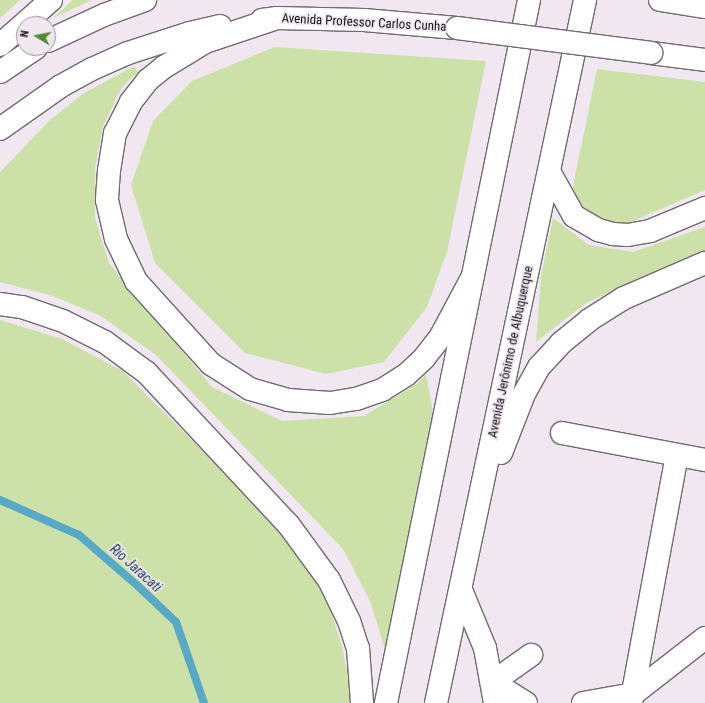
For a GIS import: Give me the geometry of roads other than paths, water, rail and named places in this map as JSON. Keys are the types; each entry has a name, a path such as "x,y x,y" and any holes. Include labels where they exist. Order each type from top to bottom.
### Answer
{"main road":[{"path":"0,46 51,0"},
{"path":"56,37 90,21 145,0"},
{"path":"386,703 529,0"},
{"name":"Avenida Jerônimo de Albuquerque","path":"436,703 550,173 585,0"},
{"path":"660,0 705,7"},
{"path":"277,18 225,33 198,46 164,67 148,80 131,102 115,133 109,170 108,200 116,239 136,280 211,364 250,389 288,400 330,403 356,399 382,390 406,375 424,358 441,336 473,276"},
{"name":"Avenida Professor Carlos Cunha","path":"0,130 61,86 128,53 190,33 277,18 364,20 457,28 705,60"},
{"path":"0,72 24,56"},
{"path":"550,173 574,216 598,230 613,234 628,235 650,231 705,208"},
{"path":"477,512 524,394 539,367 561,343 589,320 624,298 705,263"},
{"path":"0,304 22,307 64,321 105,342 148,373 288,524 329,580 349,621 358,648 362,703"},
{"path":"562,433 691,458 705,479"},
{"path":"632,699 691,458"},
{"path":"461,590 485,648 493,682 495,703"},
{"path":"583,703 632,699 705,638"},
{"path":"493,682 531,655"},
{"path":"493,682 526,703"}],"waterway":[{"name":"Rio Jaracati","path":"0,500 79,535 139,587 176,622 204,703"}]}
